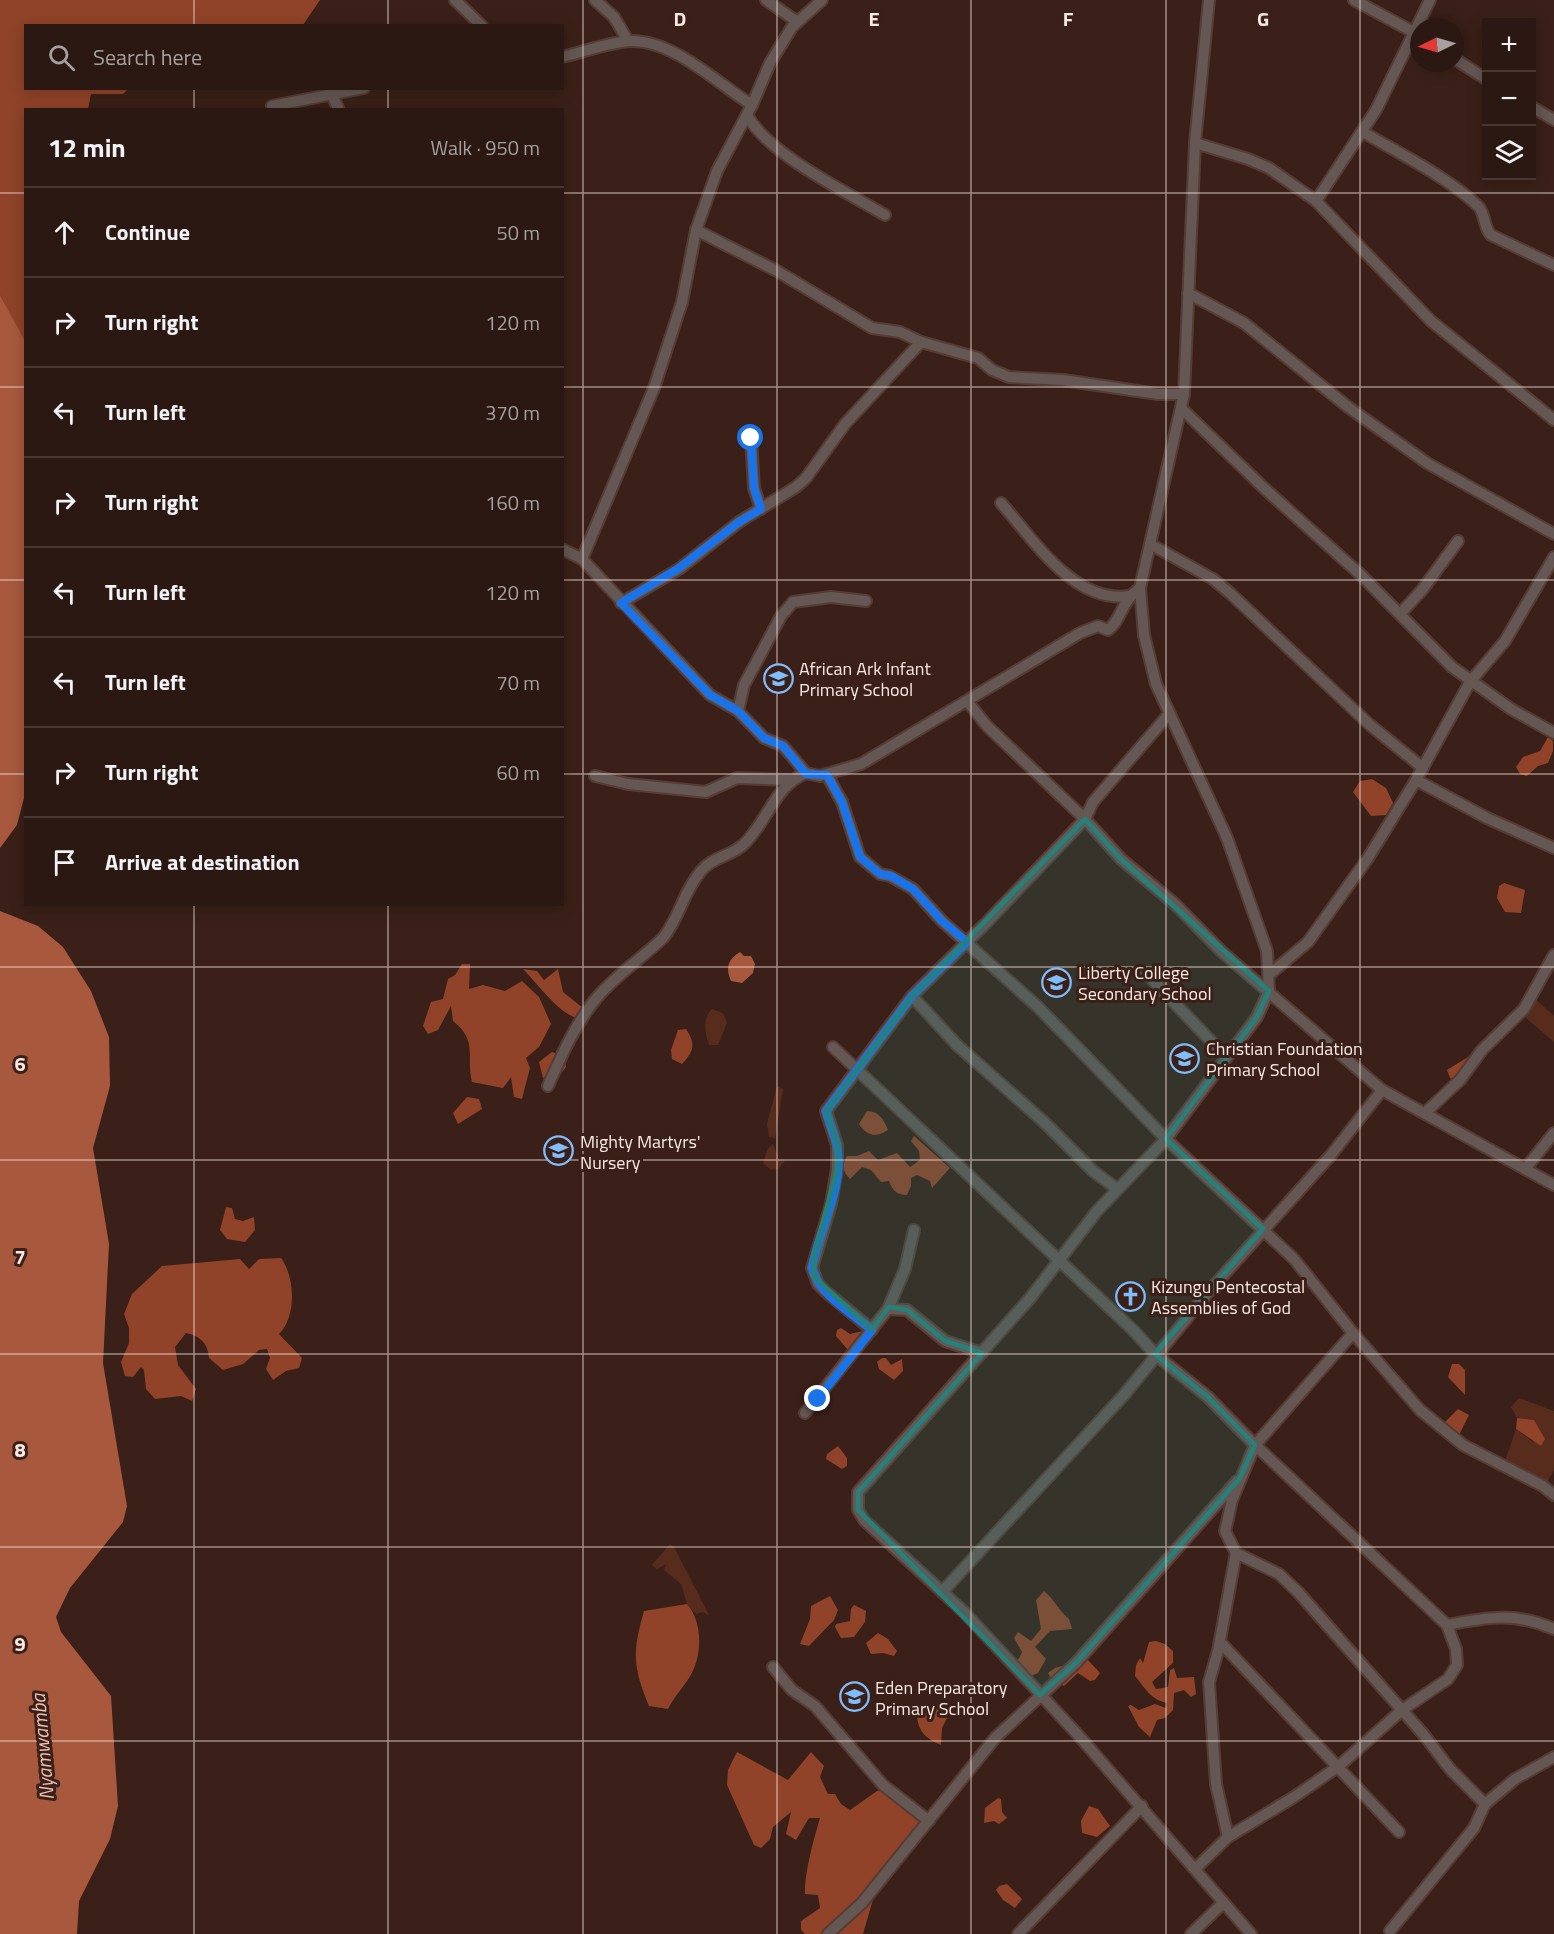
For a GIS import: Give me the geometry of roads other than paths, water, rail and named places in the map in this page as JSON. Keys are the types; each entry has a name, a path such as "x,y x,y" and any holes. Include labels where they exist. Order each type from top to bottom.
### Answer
{"street":[{"path":"455,0 480,24"},
{"path":"595,0 614,17 628,41"},
{"path":"766,0 796,21"},
{"path":"582,559 654,388 682,302 696,230 717,171 750,110 770,63 796,21 822,0"},
{"path":"1209,0 1195,144 1184,394 1140,588 1149,662 1169,714 1210,797 1227,838 1267,951 1270,974 1269,991 1257,1017 1166,1139 1117,1189 982,1353 858,1492 858,1510 864,1520 964,1612 1142,1806 1251,1934"},
{"path":"1354,0 1410,30"},
{"path":"1422,18 1430,0"},
{"path":"564,57 628,41 660,45 750,110 756,130 792,158 885,215"},
{"path":"1316,201 1363,132 1410,45"},
{"path":"1464,65 1482,76"},
{"path":"272,106 350,90"},
{"path":"331,93 338,108"},
{"path":"1536,109 1554,120"},
{"path":"1363,132 1459,191 1478,206 1491,235 1554,265"},
{"path":"1195,144 1248,159 1269,168 1316,201 1431,321 1554,420"},
{"path":"696,230 777,271 872,328 900,332 921,342 978,358 992,370 1009,377 1063,380 1158,394 1184,394"},
{"path":"1188,293 1244,323 1348,407 1418,457 1554,534"},
{"path":"621,603 679,568 739,522 806,478 845,424 921,342"},
{"path":"1181,408 1400,614 1435,652 1470,681 1554,732"},
{"path":"751,438 754,488 761,509"},
{"path":"1001,503 1070,577 1113,599 1129,596 1140,588"},
{"path":"1400,614 1422,590 1458,541"},
{"path":"1150,543 1213,579 1370,725 1423,768"},
{"path":"564,550 582,559 710,695 738,711 764,738 783,746 806,774"},
{"path":"1270,974 1308,942 1368,858 1423,768 1470,681 1505,641 1554,557"},
{"path":"595,776 628,784 706,792 736,778 790,780 806,774 827,775 861,764 1080,633 1098,626 1108,630 1114,626 1129,596"},
{"path":"738,711 744,685 781,616 793,602 831,597 866,601"},
{"path":"968,701 987,726 1085,819 1121,859 1175,904 1221,951 1382,1090 1554,1185"},
{"path":"872,1330 825,1291 814,1277 812,1268 831,1204 837,1169 837,1145 826,1111 859,1070 868,1052 912,996 1085,819 1093,802 1169,714"},
{"path":"827,775 842,802 860,857 880,874 891,876 913,889 942,921 1052,1021 1166,1139 1294,1259 1353,1333 1420,1410 1463,1445 1543,1486 1554,1495"},
{"path":"548,1086 572,1033 594,1002 663,938 670,929 684,894 703,868 739,849 757,831 790,780"},
{"path":"1416,780 1487,818 1554,848"},
{"path":"1425,1113 1460,1080 1482,1050 1524,1009 1554,955"},
{"path":"1146,973 1226,1057"},
{"path":"912,996 957,1045 1044,1122 1093,1171 1117,1189"},
{"path":"833,1047 1155,1354 1208,1397 1255,1445 1447,1625 1456,1649 1457,1665 1448,1679 1402,1710 1339,1766 1294,1797 1228,1837 1196,1868"},
{"path":"942,1592 1040,1489 1123,1396 1155,1354 1263,1229 1331,1155 1382,1090"},
{"path":"1525,1169 1554,1133"},
{"path":"805,1413 888,1309 905,1269 914,1230"},
{"path":"888,1309 908,1310 945,1341 982,1353"},
{"path":"1228,1837 1216,1784 1209,1682 1220,1642 1236,1553 1226,1531 1232,1500 1255,1445 1353,1333"},
{"path":"828,1934 862,1903 995,1738 1076,1663 1240,1478"},
{"path":"1236,1553 1279,1574 1402,1710 1450,1770 1485,1804"},
{"path":"1447,1625 1479,1618 1518,1617 1554,1629"},
{"path":"1220,1642 1399,1832"},
{"path":"773,1667 792,1690 815,1706 883,1785 929,1821"},
{"path":"1390,1931 1474,1828 1485,1804 1515,1779 1554,1757"},
{"path":"1018,1934 1142,1806"},
{"path":"1191,1934 1223,1903"}],"water":[{"path":"0,295 24,339 24,798 17,825 0,848"},
{"name":"Nyamwamba","path":"0,911 38,926 63,947 91,991 109,1037 110,1086 93,1148 109,1244 103,1363 127,1506 123,1522 70,1588 56,1617 61,1632 111,1696 118,1806 110,1839 79,1901 77,1934 0,1934"},
{"path":"740,952 744,956 751,956 755,964 753,973 742,983 731,981 728,972 730,961"}],"place":[{"name":"African Ark Infant Primary School","path":"778,678"},
{"name":"Liberty College Secondary School","path":"1057,982"},
{"name":"Christian Foundation Primary School","path":"1185,1058"},
{"name":"Mighty Martyrs' Nursery","path":"559,1151"},
{"name":"Kizungu Pentecostal Assemblies of God","path":"1130,1296"},
{"name":"Eden Preparatory Primary School","path":"854,1697"}]}
